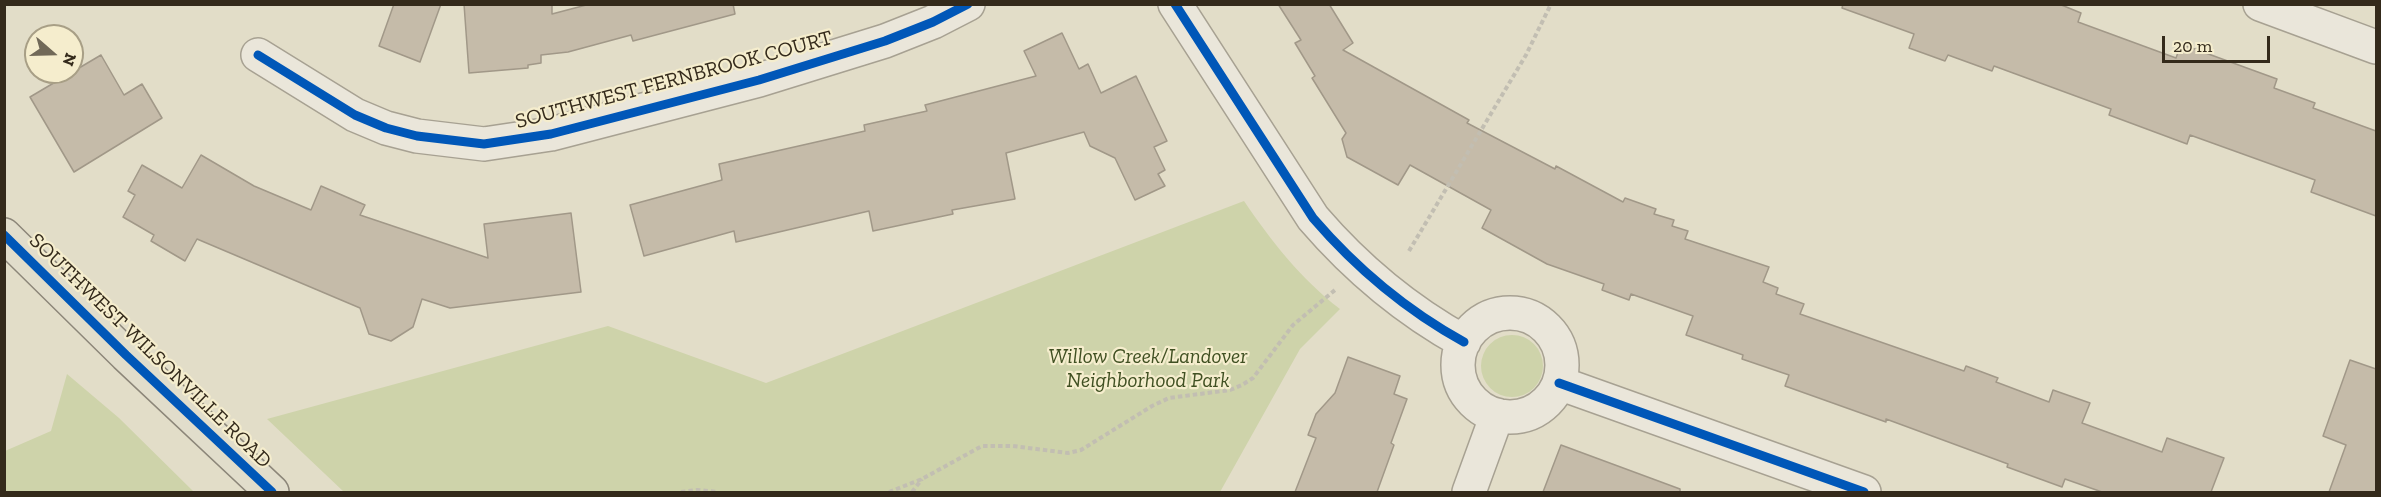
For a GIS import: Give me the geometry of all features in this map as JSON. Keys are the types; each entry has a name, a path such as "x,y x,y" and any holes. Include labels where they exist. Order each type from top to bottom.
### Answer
{"main road":[{"name":"SOUTHWEST WILSONVILLE ROAD","path":"4,235 126,355 272,492"}],"street":[{"name":"SOUTHWEST FERNBROOK COURT","path":"258,55 355,115 386,128 417,136 484,144 551,134 759,80 885,41 933,22 968,4"},
{"path":"1175,4 1313,218 1338,247 1401,302 1464,342"},
{"path":"2260,4 2376,46"},
{"path":"1522,314 1539,321 1552,332 1560,348 1563,365 1559,383 1551,398 1538,409 1522,416 1504,417 1487,412 1474,402 1459,374 1459,358 1464,342 1474,328 1496,315 1522,314"},
{"path":"1559,383 1864,492"},
{"path":"1469,492 1497,415"}],"path":[{"path":"1408,251 1526,55 1551,4"},
{"path":"889,492 922,479 982,446 1013,446 1068,453 1081,450 1169,398 1230,390 1242,385 1253,378 1293,326 1340,285"},
{"path":"912,492 922,479"},
{"path":"681,492 697,490 718,492"}],"green space":[{"name":"Willow Creek/Landover Neighborhood Park","path":"1244,201 1288,259 1312,285 1340,309 1300,349 1220,492 344,492 267,419 608,326 766,383"},
{"path":"1506,335 1518,335 1534,344 1541,354 1543,366 1541,378 1534,388 1518,397 1506,397 1495,392 1486,383 1481,372 1481,360 1486,349 1495,340"},
{"path":"67,374 119,418 194,492 5,492 5,451 51,431"}],"building":[{"path":"394,4 441,4 420,62 379,46"},
{"path":"464,4 552,4 552,14 590,4 733,4 735,14 633,41 631,35 568,52 541,55 541,63 528,65 528,68 469,73"},
{"path":"1278,4 1329,4 1353,43 1343,50 1469,120 1467,123 1555,169 1556,166 1623,202 1625,198 1656,209 1654,214 1674,220 1672,226 1688,231 1685,239 1769,267 1763,282 1778,288 1776,294 1804,304 1800,314 1964,371 1966,366 1998,378 1996,382 2049,402 2053,390 2090,403 2082,423 2162,452 2167,438 2224,458 2211,492 2102,492 2065,479 2062,487 2007,467 2008,464 1886,419 1886,422 1785,386 1789,375 1742,359 1743,355 1686,335 1693,316 1631,294 1629,300 1602,290 1604,284 1547,264 1482,228 1491,210 1410,165 1398,185 1347,157 1342,139 1346,133 1312,78 1315,76 1295,43 1301,40"},
{"path":"1843,4 2059,4 2081,13 2078,22 2176,58 2181,44 2277,79 2274,88 2315,103 2313,108 2376,131 2376,216 2311,192 2315,180 2190,135 2187,144 2109,115 2111,109 1994,66 1992,71 1948,55 1945,61 1909,48 1914,34 1842,8"},
{"path":"1062,33 1079,69 1088,64 1101,93 1136,76 1167,141 1154,147 1165,170 1158,174 1165,186 1135,200 1115,158 1090,146 1084,132 1006,153 1015,199 952,210 953,214 873,231 869,211 736,242 734,231 644,256 630,205 722,180 719,164 865,131 864,125 927,111 925,105 1036,76 1024,51"},
{"path":"101,55 124,95 142,84 162,118 74,172 30,97 52,84 84,84 84,65"},
{"path":"201,155 254,186 311,210 321,186 365,205 360,215 488,258 484,224 571,213 581,292 450,308 422,299 413,327 391,341 369,334 360,308 197,239 185,261 151,241 154,235 123,217 135,195 128,191 142,165 182,188"},
{"path":"1348,357 1400,376 1394,394 1407,399 1377,492 1295,492 1316,438 1308,435 1316,414 1335,393"},
{"path":"2350,360 2376,369 2376,492 2329,492 2346,445 2323,436"},
{"path":"1561,445 1680,489 1680,492 1543,492"}],"cycle path":[{"path":"258,55 355,115 386,128 417,136 484,144 551,134 759,80 885,41 933,22 968,4"},
{"path":"1175,4 1313,218 1364,271 1383,287 1422,316 1464,342"},
{"path":"4,235 126,355 272,492"},
{"path":"1559,383 1864,492"}]}
